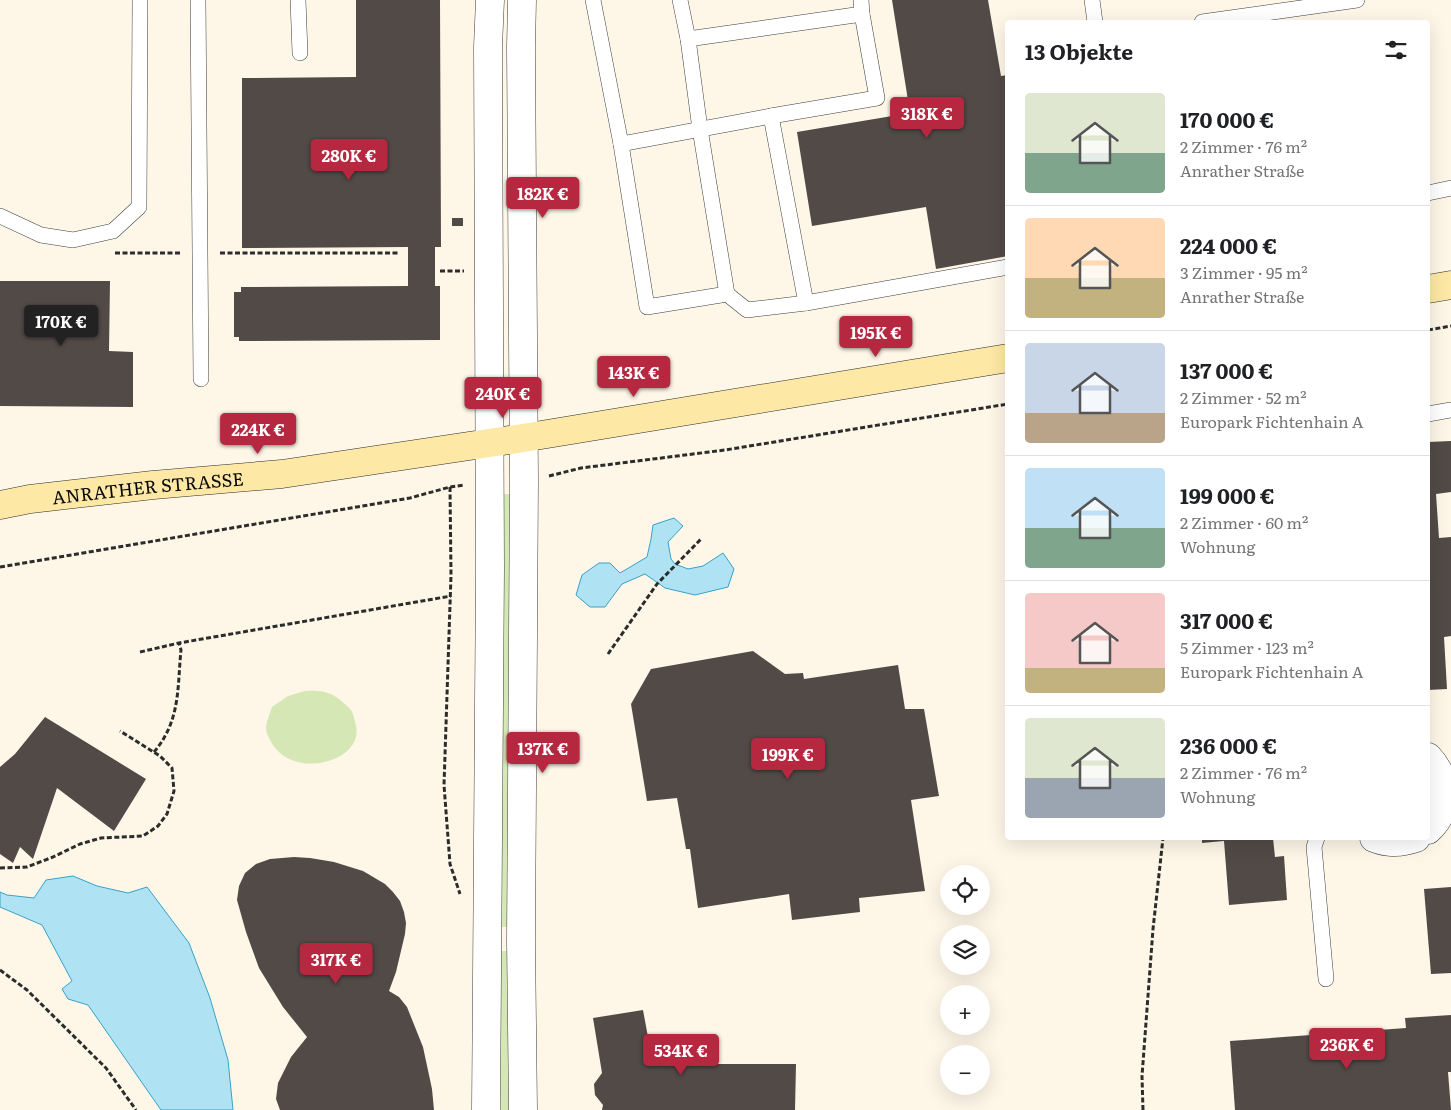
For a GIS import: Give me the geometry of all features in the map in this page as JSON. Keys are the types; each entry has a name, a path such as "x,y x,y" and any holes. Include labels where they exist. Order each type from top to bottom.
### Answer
{"main road":[{"path":"1430,289 1451,285"},
{"name":"ANRATHER STRASSE","path":"0,505 30,499 154,485 282,474 523,438 1005,358"}],"street":[{"path":"486,1110 490,569 488,47 490,0"},
{"path":"522,0 521,941 523,1110"},
{"path":"1430,760 1440,773 1448,789 1442,809 1430,828"},
{"path":"1380,840 1385,842 1405,842 1410,840"},
{"path":"487,941 521,941"}],"lane":[{"path":"0,216 41,235 73,240 113,231 139,207 140,0"},
{"path":"198,0 201,379"},
{"path":"298,0 300,53"},
{"path":"593,0 620,144 647,307 727,294"},
{"path":"680,0 688,39 700,129 727,294 747,310 806,303 1005,268"},
{"path":"1092,0 1096,20"},
{"path":"1216,20 1357,0"},
{"path":"620,144 877,98 862,7 688,39"},
{"path":"771,116 806,303"},
{"path":"1430,192 1451,188"},
{"path":"1430,414 1451,410"},
{"path":"1316,840 1314,847 1326,979"}],"path":[{"path":"108,253 400,253"},
{"path":"1430,330 1451,326"},
{"path":"450,487 451,596 444,785 450,864 462,900"},
{"path":"608,654 658,584 675,564 702,538"},
{"path":"140,652 180,643 451,596"},
{"path":"154,752 166,735 174,710 178,690 180,643"},
{"path":"0,868 27,867 80,844 101,838 143,836 158,826 167,814 174,791 172,768 160,756 120,731"},
{"path":"1142,1110 1142,1076 1162,840"},
{"path":"0,970 26,990 106,1068 136,1110"}],"green space":[{"path":"499,494 511,494 511,927 501,927"},
{"path":"305,691 319,691 334,696 349,708 353,714 356,735 352,746 342,755 330,761 301,763 287,758 276,749 267,734 266,726 272,707 288,696"},
{"path":"500,951 511,951 511,1110 501,1110"}],"water":[{"path":"674,518 683,526 668,542 671,559 675,564 688,569 703,566 723,553 734,569 728,587 695,595 665,588 645,574 622,584 605,607 590,607 576,595 582,575 599,563 610,563 620,573 647,557 653,525"},
{"path":"73,876 97,886 128,893 147,887 189,943 210,998 228,1060 233,1110 161,1110 88,1005 68,999 62,989 72,981 42,925 0,907 0,892 7,895 34,898 46,880"}],"building":[{"path":"356,0 440,0 441,247 435,247 435,286 440,286 440,340 239,341 239,337 234,337 234,292 241,292 241,287 408,286 408,247 242,248 242,78 356,77"},
{"path":"892,0 988,0 1001,76 1005,75 1005,257 936,269 926,207 812,226 797,132 910,113"},
{"path":"452,218 463,218 463,226 452,226"},
{"path":"0,281 110,281 109,351 133,352 133,407 0,406"},
{"path":"1451,441 1451,492 1436,494 1439,538 1451,537 1451,636 1444,637 1447,689 1430,690 1430,442"},
{"path":"753,651 785,674 803,673 804,679 898,665 905,709 924,709 939,796 911,800 925,891 859,898 860,912 792,920 789,894 698,908 690,849 686,849 677,798 647,801 631,704 651,669"},
{"path":"45,717 146,779 114,831 57,788 33,859 20,847 13,863 0,854 0,767 15,754"},
{"path":"1202,840 1273,840 1275,857 1284,856 1287,900 1229,905 1224,841 1202,843"},
{"path":"294,857 334,862 363,871 385,884 400,901 406,923 405,934 396,972 389,991 399,997 407,1007 423,1047 432,1089 434,1110 280,1110 276,1099 278,1083 291,1057 307,1037 283,1007 259,968 237,900 239,886 245,873 256,864 270,859"},
{"path":"1451,887 1451,973 1431,974 1424,889"},
{"path":"643,1010 653,1064 796,1064 795,1110 602,1110 603,1105 595,1095 594,1084 602,1073 593,1018"},
{"path":"1451,1015 1451,1072 1448,1072 1451,1110 1235,1110 1230,1041 1406,1028 1405,1018"}]}
